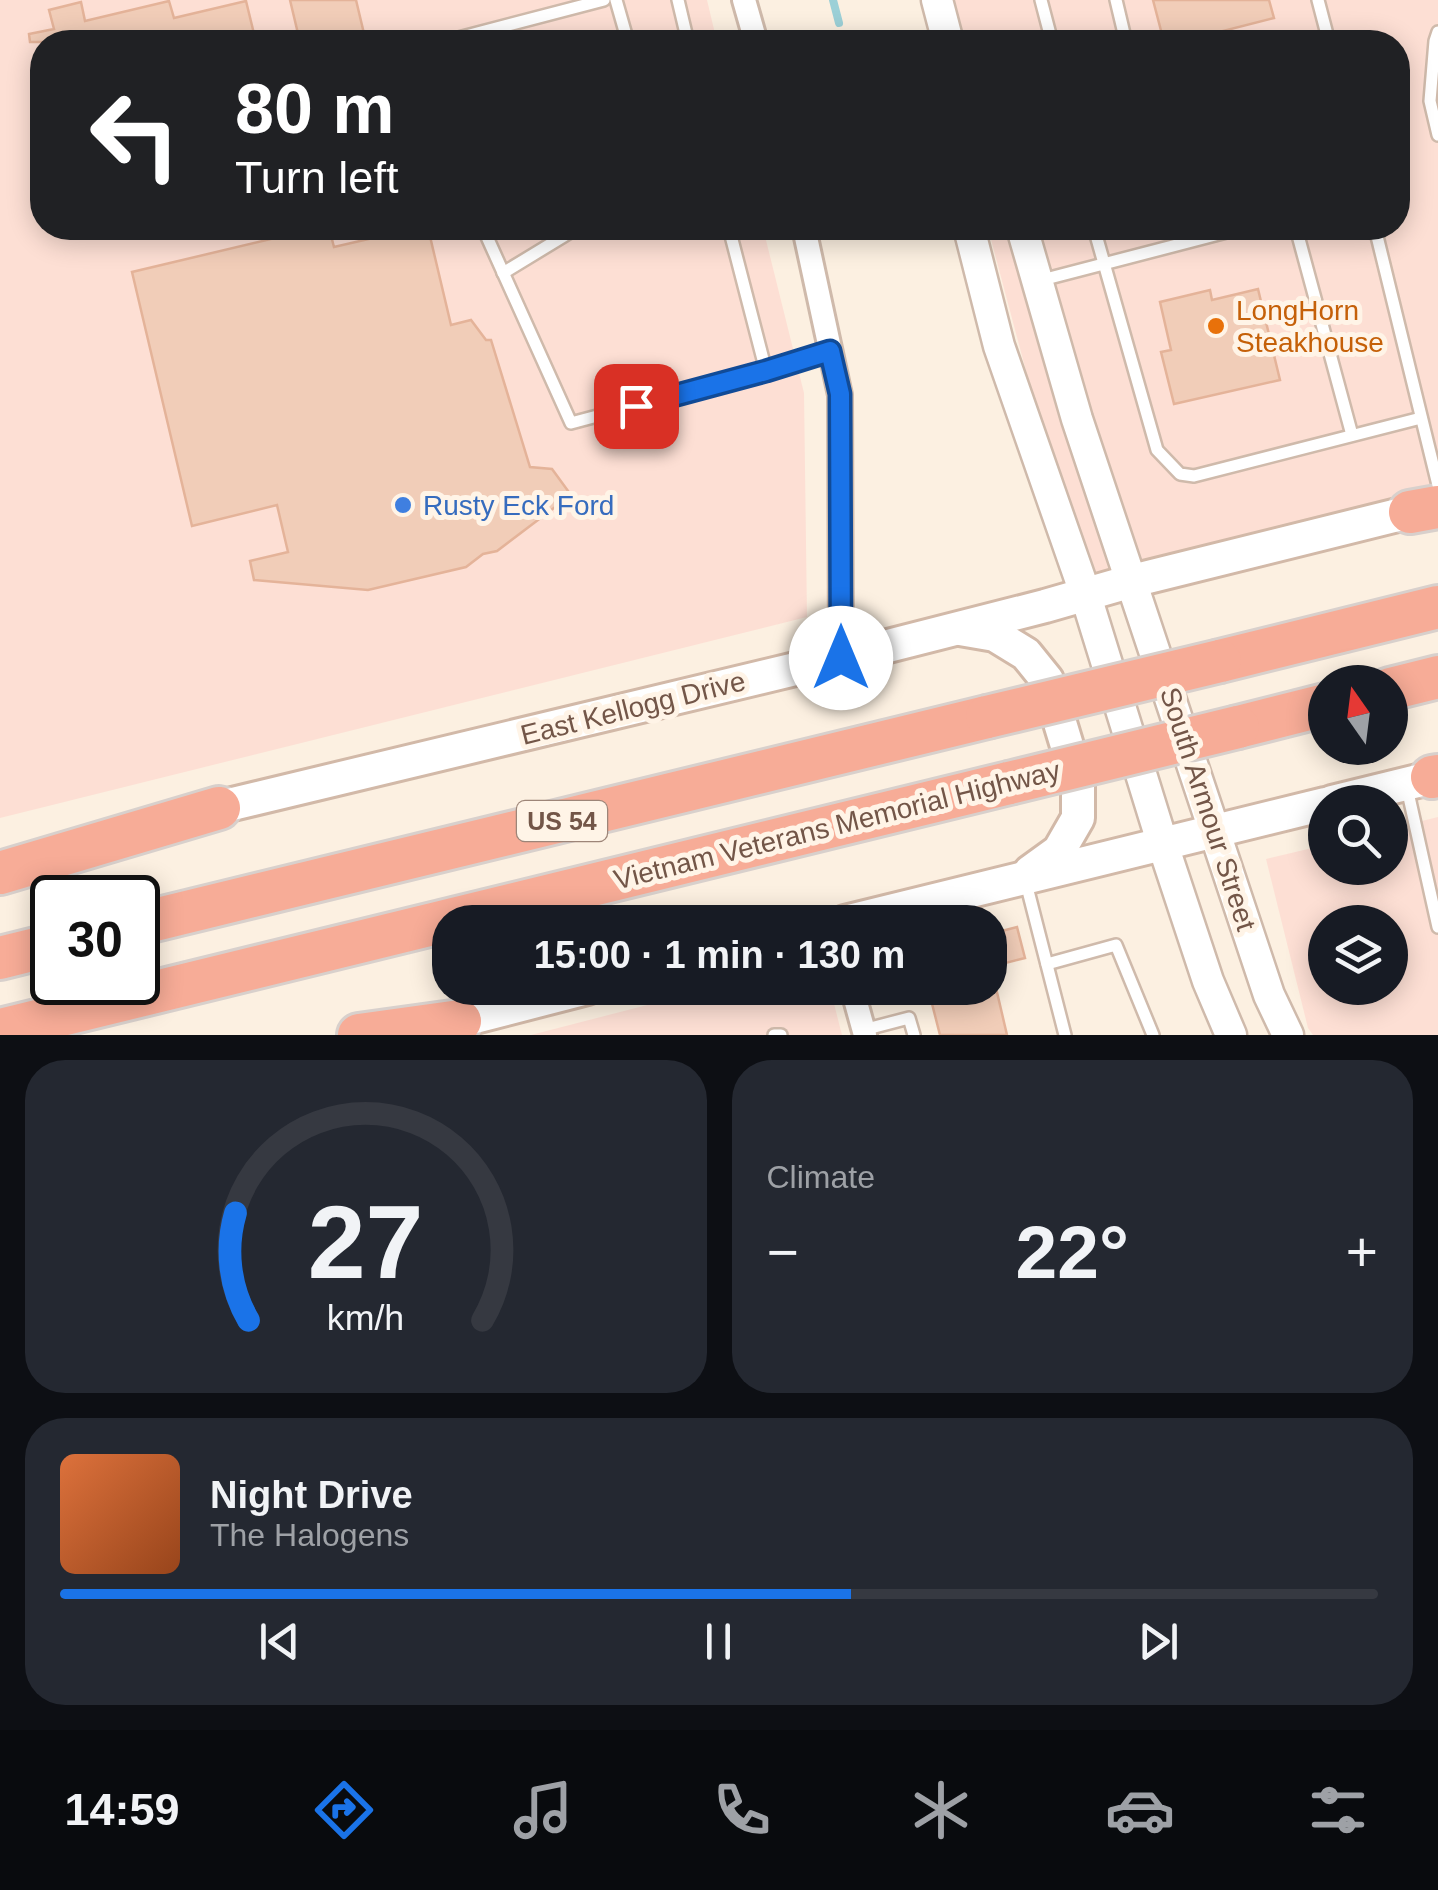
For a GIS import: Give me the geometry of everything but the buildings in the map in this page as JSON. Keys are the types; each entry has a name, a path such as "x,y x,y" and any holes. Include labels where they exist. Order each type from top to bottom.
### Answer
{"highway":[{"name":"US 54","path":"160,919 1438,607"},
{"path":"1408,684 1438,677"},
{"name":"Vietnam Veterans Memorial Highway","path":"0,1030 1308,709"},
{"path":"0,874 219,808"},
{"path":"0,958 30,950"},
{"path":"358,1035 485,1018"}],"main road":[{"name":"East Kellogg Drive","path":"0,860 841,658 1431,502"},
{"path":"954,628 995,635 1026,654 1047,680 1078,782 1078,818 1058,851 1022,879"},
{"path":"1401,785 1429,778"},
{"path":"915,905 1308,808"},
{"path":"406,1035 529,1005"}],"street":[{"path":"744,0 753,30"},
{"path":"937,0 945,30"},
{"path":"807,240 840,394 841,658"},
{"name":"South Armour Street","path":"972,240 1000,346 1085,594 1208,981 1230,1035"},
{"name":"South Armour Street","path":"1026,240 1077,419 1269,995 1288,1035"},
{"path":"857,1005 864,1032"}],"lane":[{"path":"488,30 604,0"},
{"path":"616,0 625,30"},
{"path":"678,0 685,30"},
{"path":"1041,0 1049,30"},
{"path":"1116,0 1123,30"},
{"path":"1318,0 1326,30"},
{"path":"1438,32 1430,101 1438,135"},
{"path":"488,240 571,423 830,351"},
{"path":"503,273 557,240"},
{"path":"732,240 766,371"},
{"path":"1097,240 1157,450 1180,474 1194,476 1422,418"},
{"path":"1038,282 1196,240"},
{"path":"1299,240 1352,435"},
{"path":"1378,240 1422,418 1431,502"},
{"path":"1429,778 1438,928"},
{"path":"1022,879 1065,1035"},
{"path":"1047,964 1116,945 1154,1035"},
{"path":"864,1032 909,1018 914,1035"}],"shaded area":[{"name":"Rusty Eck Ford","path":"0,0 707,0 714,30 30,30 30,240 766,240 804,393 807,617 0,818"},
{"path":"928,0 1438,0 1438,505 1085,593 991,240 1410,240 1410,30 936,30"},
{"path":"1438,817 1438,1035 1313,1035 1308,1028 1266,859 1308,849 1308,885 1408,885 1408,824"},
{"path":"647,1005 834,1005 842,1035 531,1035"}],"waterway":[{"path":"833,0 839,23"}],"place":[{"name":"LongHorn Steakhouse","path":"1216,326"},
{"name":"Rusty Eck Ford","path":"403,505"}],"route":[{"path":"636,406 830,351 840,394 841,658"}]}
